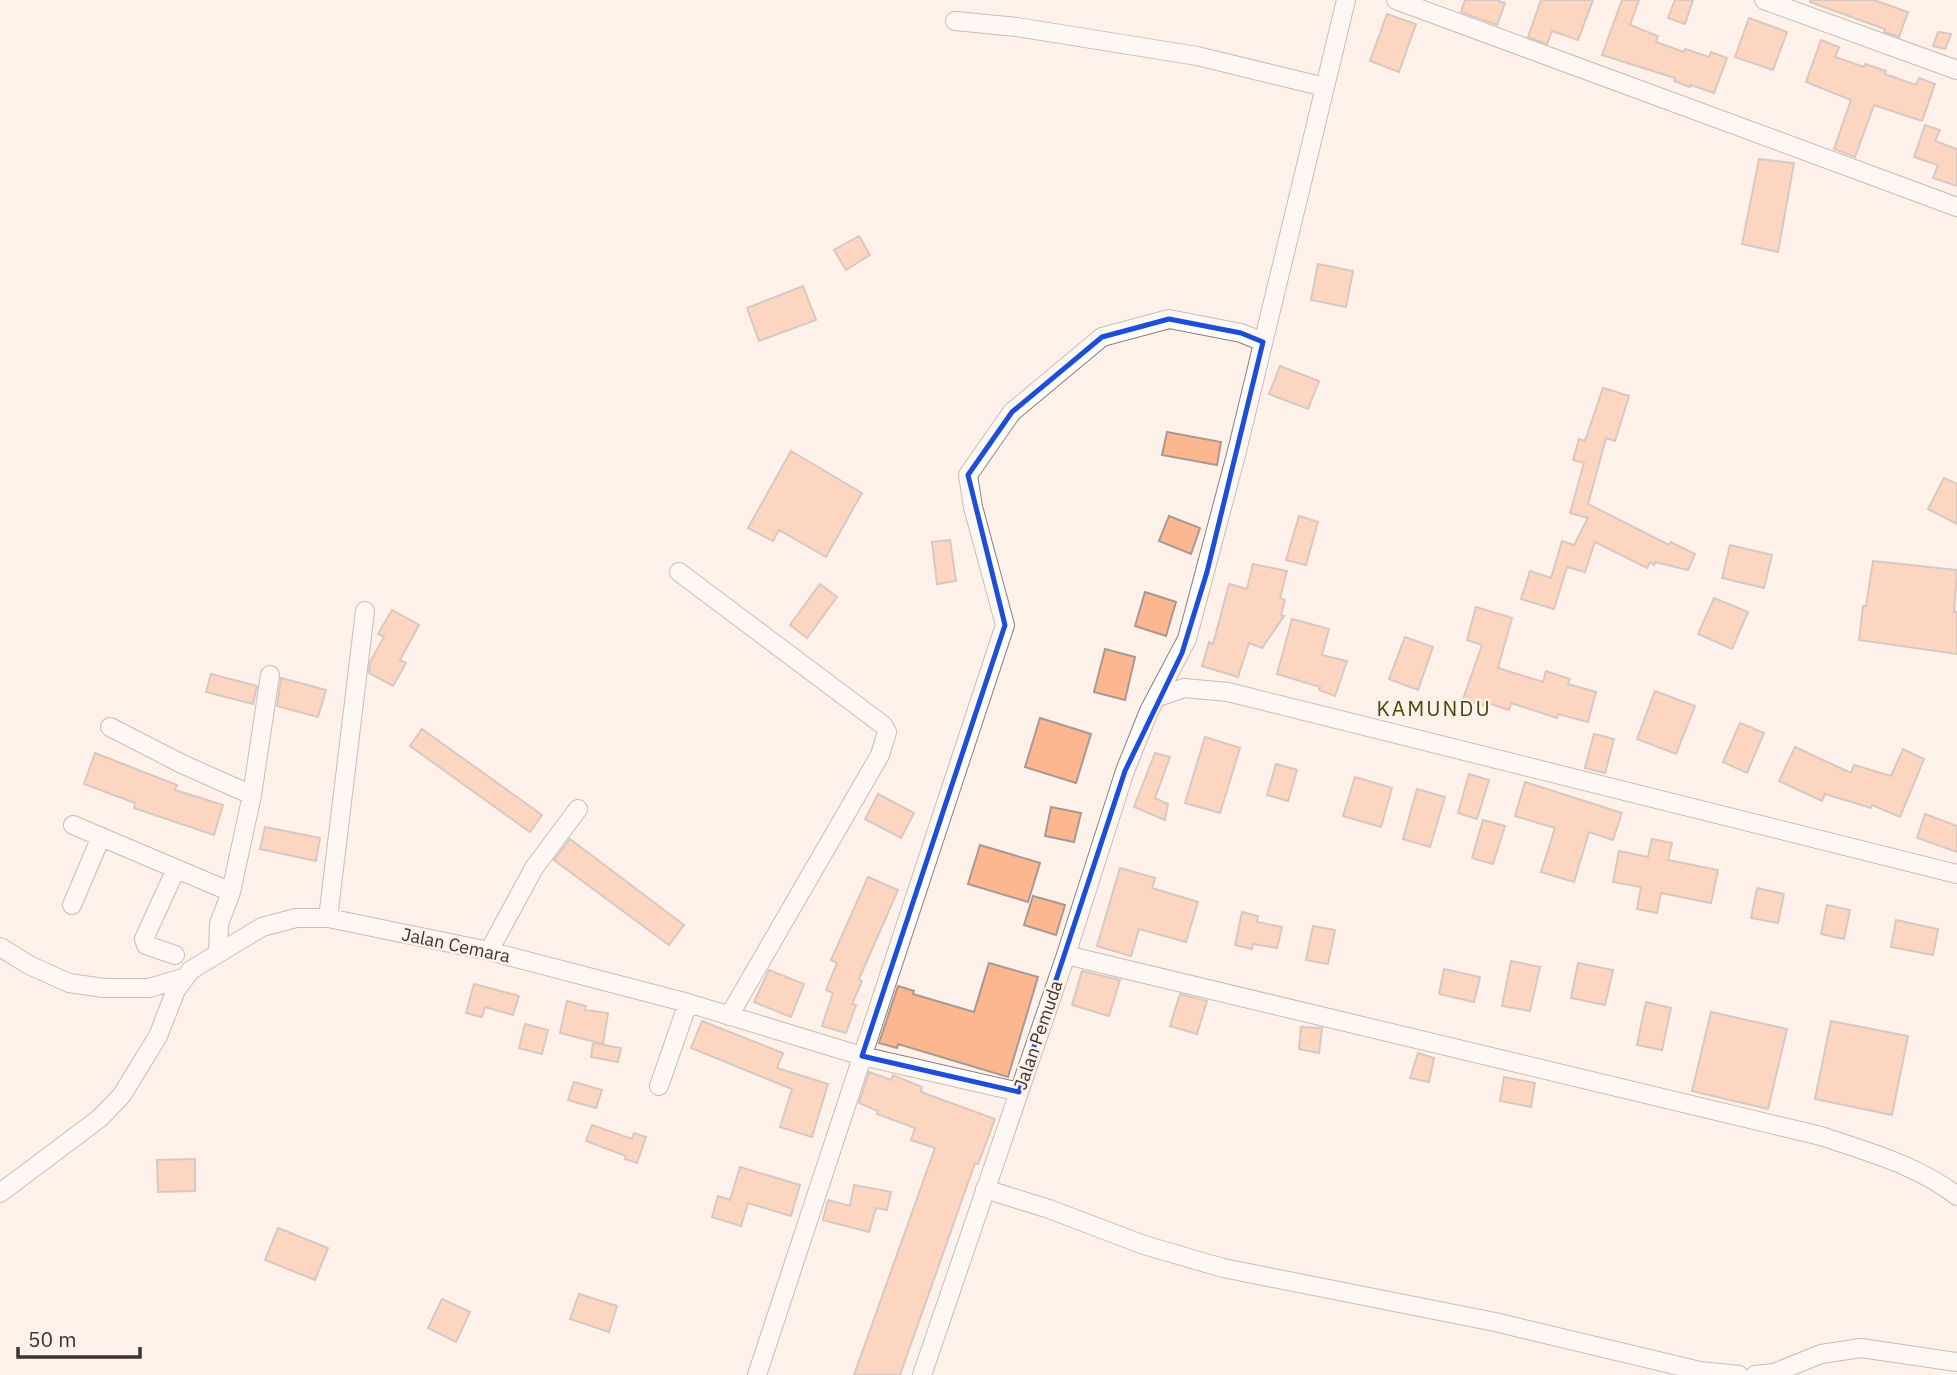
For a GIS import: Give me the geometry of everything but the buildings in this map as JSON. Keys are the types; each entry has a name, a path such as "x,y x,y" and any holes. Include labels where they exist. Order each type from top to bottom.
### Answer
{"street":[{"name":"Jalan Pemuda","path":"922,1375 1066,955 1125,771 1149,711 1182,653 1191,628 1264,342 1346,0"},
{"path":"1396,0 1957,207"},
{"path":"1764,0 1957,70"},
{"path":"955,21 1017,27 1197,56 1325,87"},
{"path":"757,1375 1005,625 973,507 968,475 1012,412 1102,337 1169,319 1241,333 1264,342"},
{"path":"680,572 883,725 887,732 880,755 729,1016"},
{"path":"328,918 365,611"},
{"path":"218,952 219,924 231,892 252,795 270,675"},
{"path":"1158,697 1184,688 1228,692 1957,874"},
{"path":"110,727 252,795"},
{"path":"489,951 534,868 578,809"},
{"path":"73,825 231,892"},
{"path":"72,905 101,837"},
{"path":"175,955 150,948 144,939 176,869"},
{"name":"Jalan Cemara","path":"0,1193 100,1118 122,1096 158,1036 183,978 202,962 262,927 296,918 328,918 489,951 688,1003 862,1056 1018,1093"},
{"path":"0,947 29,965 69,983 104,988 149,988 183,978"},
{"path":"1066,955 1821,1136 1909,1167 1957,1196"},
{"path":"659,1086 688,1003"},
{"path":"985,1189 1049,1209 1144,1245 1223,1268 1494,1322 1700,1371 1739,1375"},
{"path":"1755,1375 1774,1373 1821,1354 1861,1348 1957,1362"}],"highlighted area":[{"path":"1169,319 1241,333 1263,342 1207,572 1182,653 1125,771 1019,1092 862,1056 1005,625 968,475 1012,412 1102,337"}],"district":[{"name":"KAMUNDU","path":"1434,708"}]}
